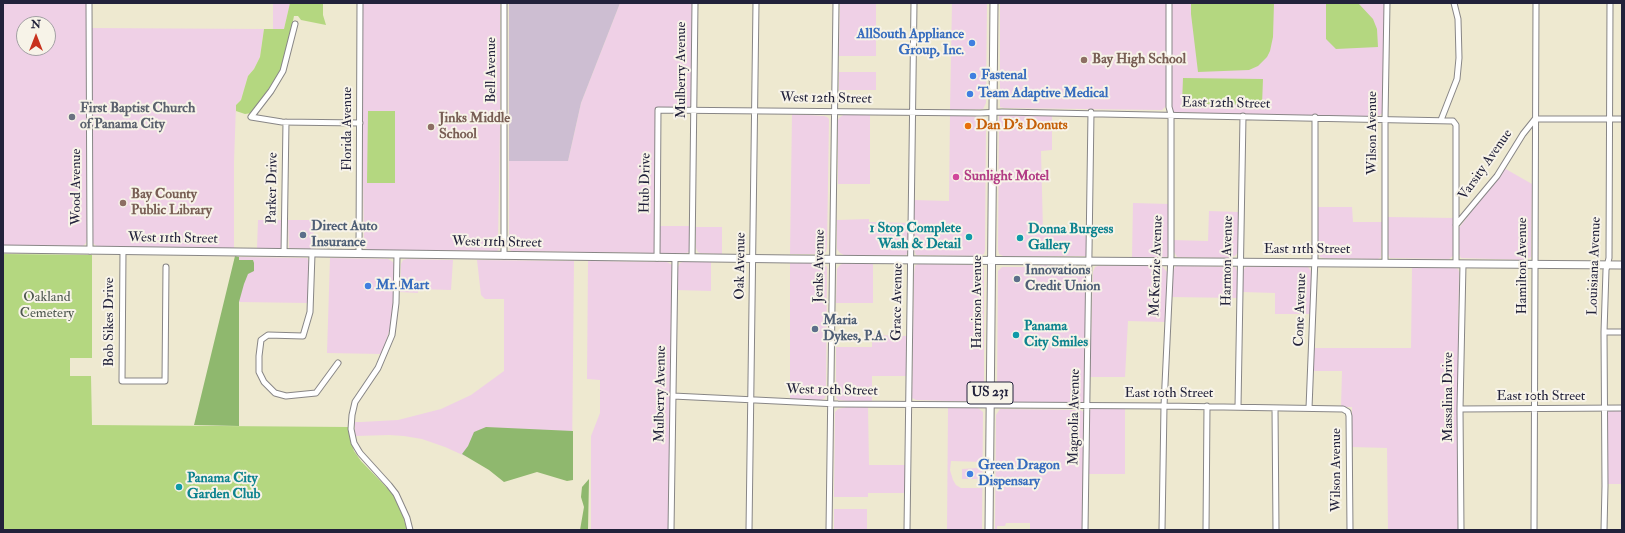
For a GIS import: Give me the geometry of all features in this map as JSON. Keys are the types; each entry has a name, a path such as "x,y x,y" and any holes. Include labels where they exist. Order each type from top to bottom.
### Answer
{"main road":[{"name":"Harrison Avenue","path":"988,530 994,3"},
{"name":"West 11th Street","path":"3,249 657,258 991,260"},
{"name":"East 11th Street","path":"991,260 1622,265"}],"street":[{"name":"Wood Avenue","path":"89,3 90,251"},
{"name":"Florida Avenue","path":"359,254 360,3"},
{"name":"Bell Avenue","path":"504,3 504,256"},
{"name":"Mulberry Avenue","path":"692,258 695,3"},
{"name":"Oak Avenue","path":"750,530 750,400 756,3"},
{"name":"Jenks Avenue","path":"829,530 836,3"},
{"name":"Grace Avenue","path":"907,530 914,3"},
{"name":"McKenzie Avenue","path":"1162,530 1164,406 1171,262 1169,3"},
{"name":"Wilson Avenue","path":"1385,263 1387,3"},
{"path":"1441,120 1456,79 1459,58 1458,19 1454,3"},
{"name":"Hamilton Avenue","path":"1534,530 1536,3"},
{"name":"Louisiana Avenue","path":"1604,530 1604,332 1607,264 1609,258 1610,3"},
{"path":"295,24 283,71 271,91 251,117 286,122 360,123"},
{"name":"West 12th Street","path":"658,110 993,112"},
{"name":"Hub Drive","path":"657,258 658,110"},
{"name":"East 12th Street","path":"993,112 1091,112 1315,118 1385,118 1453,121 1456,125"},
{"name":"Magnolia Avenue","path":"1085,530 1091,112"},
{"name":"Harmon Avenue","path":"1238,407 1243,116"},
{"name":"Cone Avenue","path":"1309,408 1314,262 1315,118"},
{"path":"1535,119 1622,119"},
{"name":"Varsity Avenue","path":"1456,225 1497,176 1523,134 1535,119"},
{"name":"Parker Drive","path":"284,253 286,122"},
{"name":"Massalina Drive","path":"1456,125 1456,225 1459,263 1461,530"},
{"name":"Bob Sikes Drive","path":"123,251 122,381 165,381 166,268"},
{"path":"312,254 310,312 303,336 268,336 261,340 259,372 264,382 275,393 286,396 316,393 338,363"},
{"path":"397,255 396,306 392,335 378,368 355,402 351,429 354,443 360,453 396,494 407,518 410,530"},
{"name":"Mulberry Avenue","path":"671,530 675,258"},
{"path":"1604,332 1622,332"},
{"name":"West 10th Street","path":"673,396 830,404 990,406"},
{"name":"East 10th Street","path":"990,406 1207,406 1343,409 1347,411"},
{"path":"1206,530 1207,406"},
{"path":"1275,408 1276,530"},
{"name":"East 10th Street","path":"1460,409 1622,408"},
{"name":"Wilson Avenue","path":"1347,411 1349,416 1350,530"}],"shaded area":[{"path":"3,3 86,3 87,238 86,243 83,246 3,245"},
{"path":"273,3 290,3 284,29 273,29"},
{"name":"Jinks Middle School","path":"362,3 500,3 498,241 500,248 497,251 369,250 364,247"},
{"path":"509,3 620,3 581,103 568,161 509,161"},
{"path":"620,3 693,3 692,105 688,107 656,107 655,253 511,251 509,248 509,161 568,161 581,103"},
{"path":"840,3 876,3 876,56 839,56"},
{"path":"952,3 987,3 986,103 983,109 950,110"},
{"name":"Bay High School","path":"1000,3 1167,3 1166,106 1162,110 1000,107"},
{"name":"Bay High School","path":"1170,3 1385,3 1383,112 1377,116 1297,116 1174,112 1171,109"},
{"path":"91,28 264,29 260,57 254,69 248,76 241,100 236,105 234,162 234,248 98,247 92,241"},
{"path":"839,72 876,72 876,90 839,90"},
{"path":"792,114 824,116 829,119 827,247 826,252 821,254 790,254"},
{"path":"845,114 870,115 870,184 838,184 838,120"},
{"path":"950,115 982,117 986,122 985,250 984,254 979,256 916,255 914,250 914,200 949,201"},
{"path":"999,116 1052,116 1052,150 1041,151 1043,231 1088,231 1086,256 1003,256 999,254"},
{"path":"1504,168 1532,184 1531,257 1526,260 1461,258 1459,254 1459,228"},
{"path":"1133,203 1169,204 1169,253 1167,257 1132,257"},
{"path":"1317,207 1352,207 1353,222 1382,222 1381,257 1378,259 1320,257 1318,252"},
{"path":"1209,211 1239,212 1238,251 1236,255 1231,258 1177,257 1173,250 1173,240 1208,241"},
{"path":"1388,217 1454,218 1453,256 1449,259 1390,258 1388,254"},
{"path":"869,219 869,222 909,223 909,250 906,255 844,255 840,253 837,249 837,220"},
{"path":"258,220 283,220 281,248 257,248"},
{"path":"288,220 314,220 313,249 289,248"},
{"path":"659,226 691,226 689,252 660,253"},
{"path":"696,227 722,227 722,254 698,252 696,248"},
{"path":"239,257 307,258 309,262 308,303 239,302"},
{"path":"330,258 388,259 393,262 394,301 391,325 382,354 327,353"},
{"path":"403,260 453,260 451,290 418,289 418,293 400,292 401,264"},
{"path":"477,260 574,261 572,458 505,458 504,482 476,461 445,447 422,439 389,435 356,436 355,422 398,420 441,409 471,395 504,371 504,299 485,299 481,295"},
{"path":"588,261 667,262 672,265 669,530 591,530 591,436 600,413 600,380 587,379"},
{"path":"711,262 711,291 676,290 677,269 680,263"},
{"path":"790,263 822,263 827,267 826,395 825,398 820,401 790,399"},
{"path":"844,263 873,264 873,303 836,303 837,269"},
{"path":"918,264 978,265 984,268 984,386 982,402 916,400 912,398 914,275 915,266"},
{"path":"1041,265 1086,267 1085,397 1084,401 1081,403 1004,402 998,400 997,397 998,271 1002,267 1037,267"},
{"path":"1162,266 1167,272 1165,322 1128,321 1125,377 1090,377 1093,272 1095,267"},
{"path":"1176,266 1235,267 1238,273 1238,298 1171,297 1173,270"},
{"path":"1246,267 1308,267 1311,271 1311,314 1275,314 1275,293 1242,292 1242,271"},
{"path":"1412,268 1455,268 1458,269 1459,272 1458,530 1388,530 1387,448 1352,447 1352,407 1341,407 1342,371 1312,371 1314,348 1411,348"},
{"path":"872,335 907,336 907,376 872,376 872,401 838,400 836,397 836,347 872,347"},
{"path":"847,407 868,407 869,465 905,465 905,493 868,493 868,497 834,497 835,412 838,409"},
{"path":"948,408 978,408 983,412 983,462 951,461 950,470 956,485 961,488 982,488 982,481 978,481 977,479 962,479 962,469 977,468 982,471 983,466 982,530 947,530"},
{"path":"1125,408 1125,474 1088,474 1089,413 1091,409"},
{"path":"1000,409 1080,410 1084,412 1083,530 1030,530 1030,523 1006,523 1005,526 997,526 997,530 995,530 996,415"},
{"path":"1607,411 1622,411 1622,484 1608,484"},
{"path":"834,509 867,509 867,530 834,530"}],"green space":[{"path":"290,3 323,3 323,15 326,25 301,20 298,16 294,16 285,60 278,75 252,113 245,114 236,111 236,105 241,100 248,76 254,69 260,57 264,29 284,29"},
{"path":"1191,3 1274,3 1273,37 1267,57 1258,66 1249,70 1198,72"},
{"path":"1326,3 1359,4 1373,19 1377,29 1378,47 1336,49 1326,39"},
{"path":"1183,78 1263,79 1262,105 1182,104"},
{"path":"368,111 395,111 395,183 367,183"},
{"name":"Oakland Cemetery","path":"3,254 92,255 92,358 70,358 70,376 91,376 92,425 348,427 354,451 361,461 393,494 403,516 407,530 3,530"},
{"path":"235,256 239,257 239,260 253,260 254,263 254,271 248,274 239,302 239,426 194,425"},
{"path":"486,427 573,431 573,480 567,481 537,472 504,482 489,470 462,454 468,446 474,432"},
{"path":"589,479 588,530 580,530 584,507 581,497 582,487"}],"place":[{"name":"AllSouth Appliance Group, Inc.","path":"972,43"},
{"name":"Bay High School","path":"1084,60"},
{"name":"Fastenal","path":"973,76"},
{"name":"Team Adaptive Medical","path":"970,94"},
{"name":"First Baptist Church of Panama City","path":"72,117"},
{"name":"Dan D's Donuts","path":"968,126"},
{"name":"Jinks Middle School","path":"431,127"},
{"name":"Sunlight Motel","path":"956,177"},
{"name":"Bay County Public Library","path":"123,203"},
{"name":"Direct Auto Insurance","path":"303,235"},
{"name":"1 Stop Complete Wash & Detail","path":"969,237"},
{"name":"Donna Burgess Gallery","path":"1020,238"},
{"name":"Innovations Credit Union","path":"1017,279"},
{"name":"Mr. Mart","path":"368,286"},
{"name":"Maria Dykes, P.A.","path":"815,329"},
{"name":"Panama City Smiles","path":"1016,335"},
{"name":"Green Dragon Dispensary","path":"970,474"},
{"name":"Panama City Garden Club","path":"179,487"}]}
